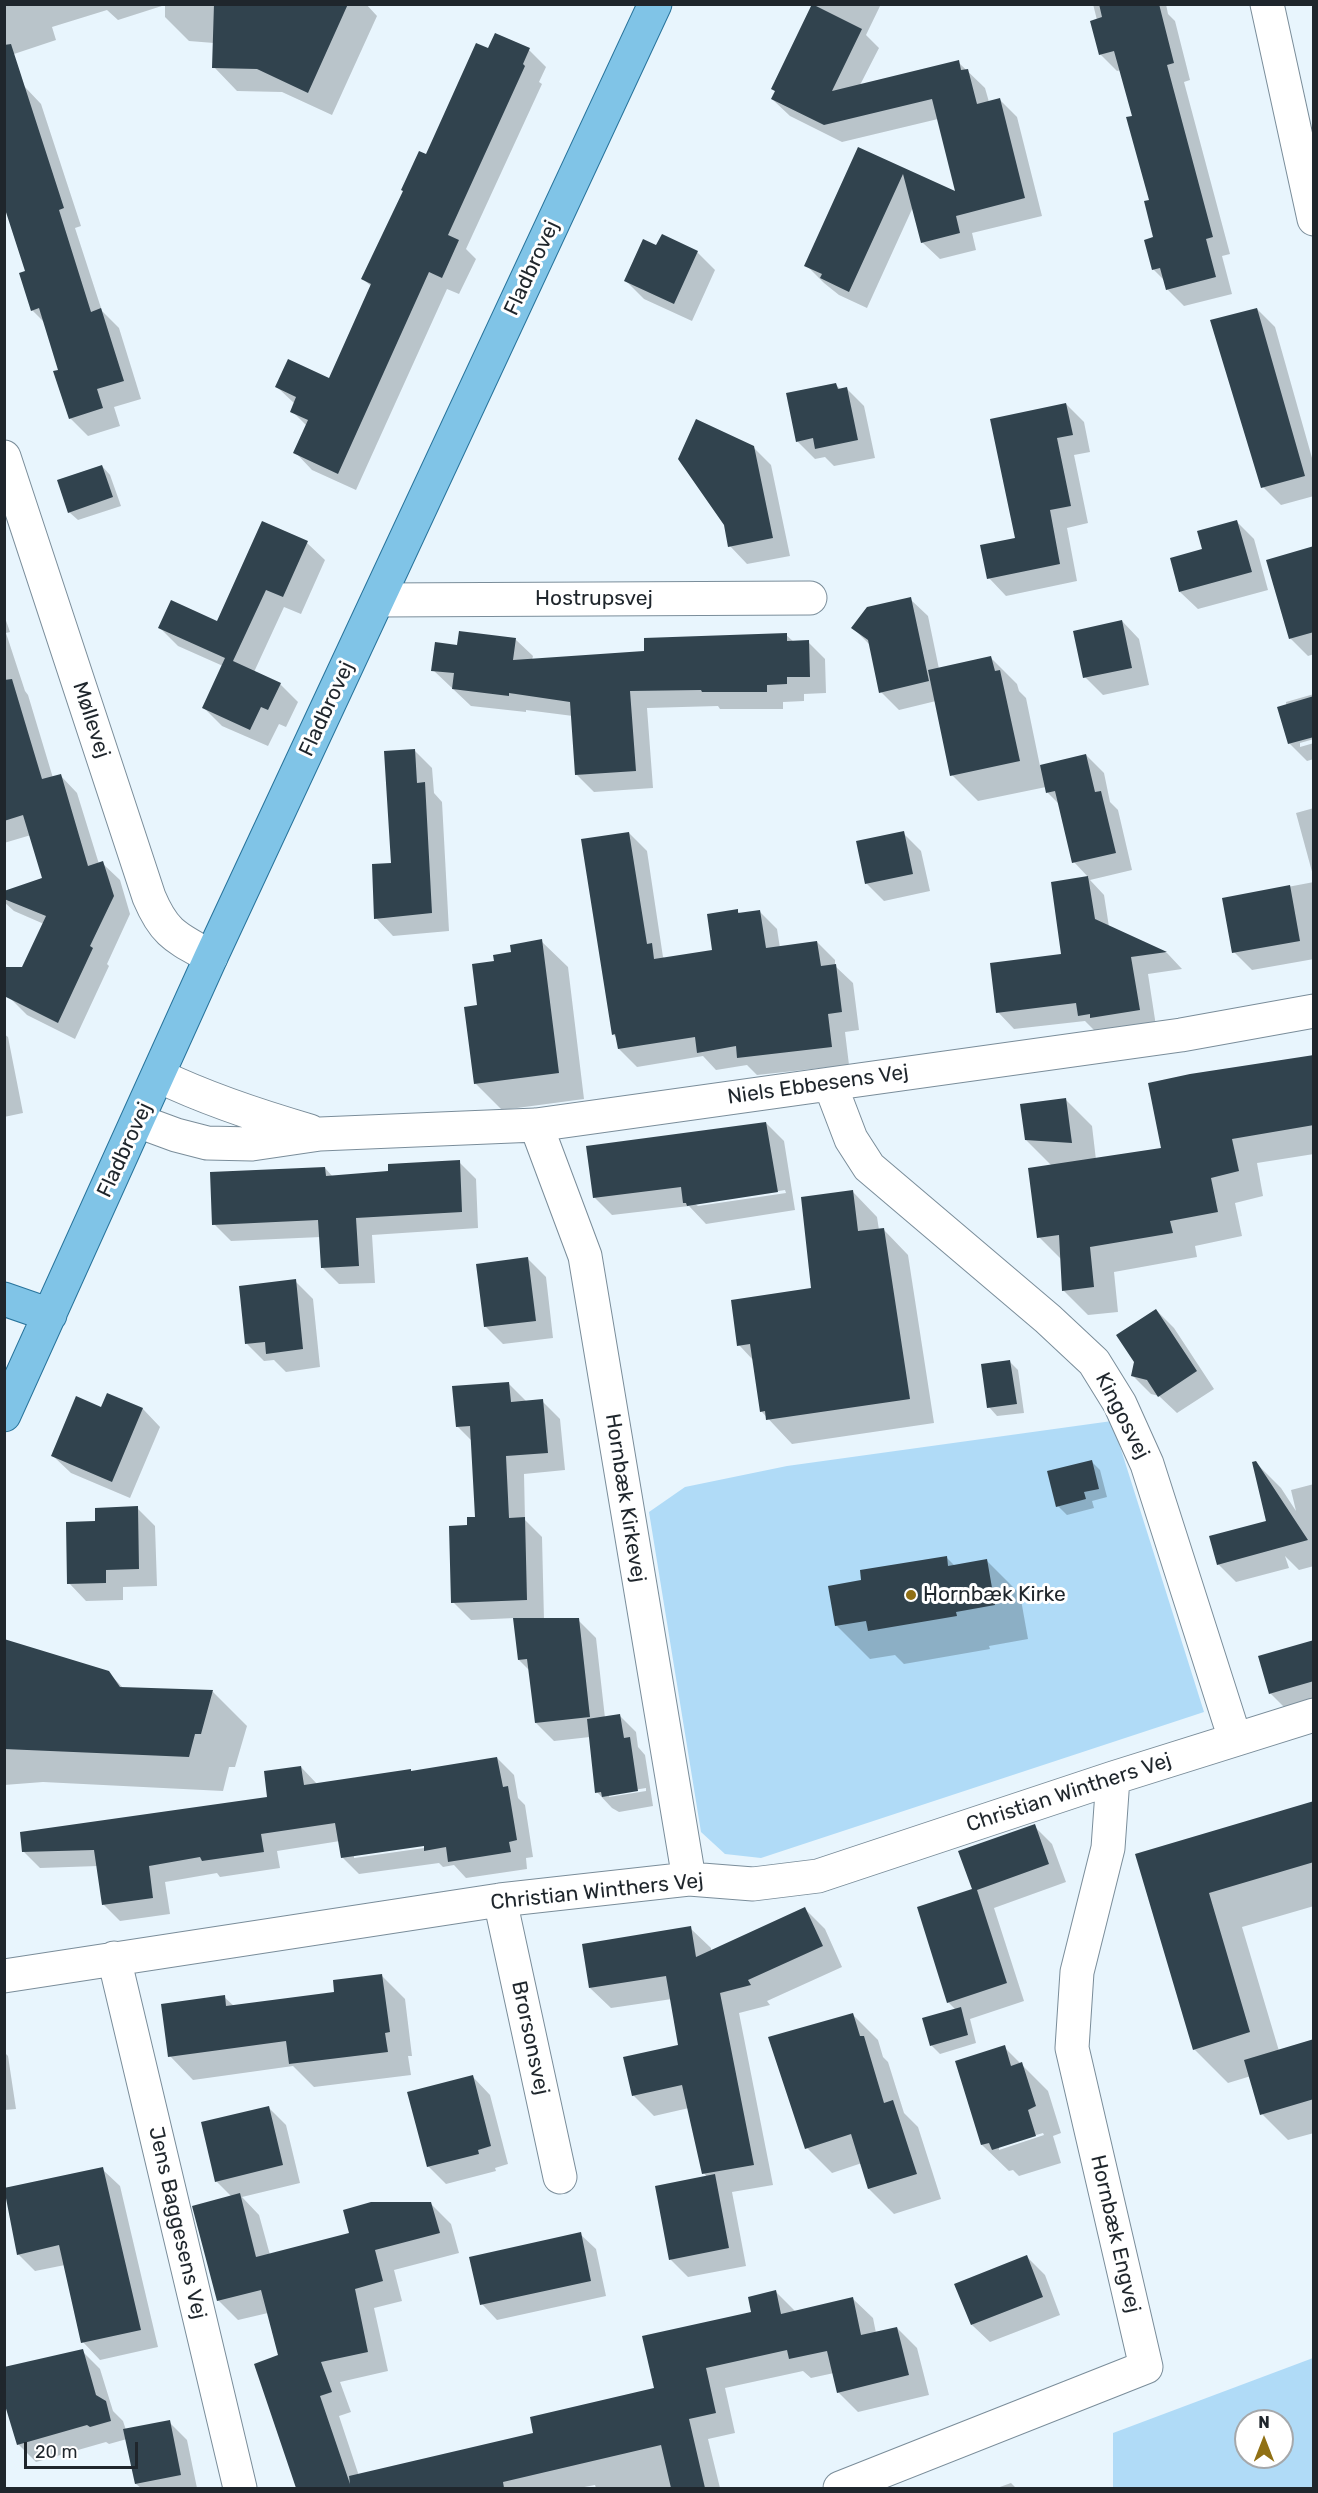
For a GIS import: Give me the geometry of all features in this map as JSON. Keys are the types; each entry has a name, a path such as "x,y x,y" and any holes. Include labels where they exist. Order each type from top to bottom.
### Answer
{"main road":[{"name":"Fladbrovej","path":"4,1415 15,1363 50,1315 211,957 655,4"},
{"path":"4,1299 50,1315"}],"street":[{"path":"1267,4 1314,219"},
{"name":"Møllevej","path":"4,457 158,920 172,936 211,957"},
{"name":"Hostrupsvej","path":"378,600 810,598"},
{"name":"Niels Ebbesens Vej","path":"138,1121 207,1143 252,1144 320,1134 536,1125 1181,1035 1314,1011"},
{"name":"Niels Ebbesens Vej","path":"159,1076 194,1093 258,1116 320,1134"},
{"name":"Kingosvej","path":"830,1084 851,1139 868,1167 1056,1326 1094,1362 1120,1404 1147,1464 1235,1739"},
{"name":"Hornbæk Kirkevej","path":"536,1125 585,1256 689,1879"},
{"name":"Christian Winthers Vej","path":"4,1976 500,1900 689,1879 753,1884 818,1876 1113,1778 1314,1715"},
{"name":"Hornbæk Engvej","path":"840,2488 1146,2367 1072,2048 1077,1972 1108,1848 1113,1778"},
{"name":"Brorsonsvej","path":"500,1900 560,2177"},
{"name":"Jens Baggesens Vej","path":"114,1958 240,2488"}],"shaded area":[{"path":"1112,1421 1204,1712 761,1858 725,1854 701,1832 649,1512 685,1487 787,1466"},
{"path":"1313,2358 1313,2488 1113,2488 1113,2433"}],"building":[{"path":"214,4 348,4 308,93 257,69 212,68"},
{"path":"812,4 862,29 832,91 959,60 961,70 968,69 977,104 1000,98 1025,198 956,216 960,233 921,243 903,174 849,292 820,278 822,274 804,266 858,147 955,191 932,99 824,125 771,99 775,91 771,89"},
{"path":"1099,4 1159,4 1174,63 1167,65 1213,237 1206,239 1216,277 1166,290 1160,268 1152,270 1144,240 1153,237 1144,201 1149,200 1126,117 1132,116 1114,51 1099,55 1090,21 1102,17"},
{"path":"495,33 530,48 523,64 525,66 448,235 459,240 442,278 429,272 338,474 293,453 308,420 290,412 296,397 275,387 288,359 329,378 371,284 361,279 403,191 401,190 419,151 426,154 476,43 488,48"},
{"path":"11,44 64,208 59,210 91,312 101,308 124,381 97,389 103,408 69,419 53,371 58,370 39,308 31,311 19,273 25,271 4,206 4,45"},
{"path":"662,234 698,251 674,304 624,281 643,239 656,245"},
{"path":"1257,308 1305,476 1261,488 1210,320"},
{"path":"836,383 838,389 847,387 858,440 815,449 813,438 796,442 786,393"},
{"path":"1066,403 1073,435 1057,438 1071,506 1050,510 1060,564 987,579 980,545 1015,538 990,419"},
{"path":"696,419 754,446 773,538 728,547 724,525 678,459"},
{"path":"102,465 113,497 68,513 57,480"},
{"path":"1237,520 1252,572 1179,592 1170,558 1202,549 1197,531"},
{"path":"262,521 308,541 283,597 266,590 233,661 281,683 268,710 261,707 250,730 202,708 225,658 158,628 171,600 217,621"},
{"path":"1314,546 1314,632 1289,639 1266,560"},
{"path":"911,597 929,681 879,693 868,640 851,628 867,607"},
{"path":"1122,620 1132,668 1083,678 1073,631"},
{"path":"459,631 516,638 513,660 644,651 644,638 787,633 787,641 809,640 810,677 787,677 787,684 767,685 767,692 630,691 636,771 575,775 570,702 509,693 509,696 452,689 454,673 431,671 435,642 457,645"},
{"path":"991,656 995,671 1000,670 1020,761 950,776 928,670"},
{"path":"12,679 42,779 61,774 88,866 103,861 114,896 58,1023 4,996 4,967 22,967 46,916 4,899 4,891 42,878 23,815 4,821 4,680"},
{"path":"1314,696 1314,737 1288,744 1277,707"},
{"path":"415,749 417,783 425,782 432,913 374,919 372,864 391,863 384,751"},
{"path":"1086,754 1095,792 1101,791 1116,853 1072,863 1055,791 1046,793 1040,765"},
{"path":"904,831 913,874 865,884 856,841"},
{"path":"629,832 647,944 652,943 654,959 712,950 707,914 738,909 738,913 760,910 766,948 817,941 821,966 836,964 842,1012 828,1014 832,1047 737,1058 736,1046 697,1053 695,1037 618,1049 615,1034 612,1035 581,839"},
{"path":"1088,876 1095,919 1167,952 1131,957 1140,1010 1090,1018 1090,1014 1078,1016 1076,1003 996,1013 990,963 1061,954 1051,882"},
{"path":"1290,885 1300,941 1232,953 1222,898"},
{"path":"542,939 559,1073 474,1084 464,1007 477,1005 472,964 494,961 493,955 511,952 510,945"},
{"path":"1314,1055 1314,1125 1232,1139 1239,1171 1211,1178 1218,1212 1170,1221 1173,1233 1090,1247 1094,1287 1062,1291 1059,1235 1037,1238 1028,1168 1161,1148 1148,1083 1190,1074"},
{"path":"1066,1098 1072,1143 1025,1140 1020,1104"},
{"path":"766,1122 778,1192 687,1206 683,1203 681,1187 593,1198 586,1146"},
{"path":"460,1160 462,1212 356,1218 359,1266 321,1268 318,1220 212,1225 210,1172 325,1167 326,1176 388,1171 388,1164"},
{"path":"853,1190 858,1231 884,1228 910,1399 766,1420 765,1411 760,1412 750,1344 737,1346 731,1300 811,1288 801,1197"},
{"path":"528,1257 536,1321 484,1327 476,1264"},
{"path":"296,1279 303,1349 266,1354 265,1342 245,1344 239,1286"},
{"path":"1156,1309 1197,1371 1158,1397 1147,1380 1131,1376 1134,1362 1116,1335"},
{"path":"1010,1360 1017,1404 987,1408 981,1364"},
{"path":"509,1382 511,1402 543,1399 548,1453 506,1456 509,1518 525,1517 527,1600 451,1603 449,1526 467,1525 467,1517 475,1517 470,1426 456,1427 452,1386"},
{"path":"107,1393 143,1408 112,1482 51,1456 76,1396 101,1407"},
{"path":"1092,1460 1099,1489 1084,1492 1086,1499 1056,1507 1047,1471"},
{"path":"1256,1461 1308,1540 1217,1565 1209,1536 1266,1521 1252,1462"},
{"path":"138,1506 139,1569 106,1570 106,1583 67,1584 66,1522 95,1521 95,1508"},
{"name":"Hornbæk Kirke","path":"947,1556 948,1566 987,1559 995,1605 956,1612 957,1616 868,1631 866,1621 835,1626 828,1586 861,1580 860,1570"},
{"path":"513,1618 579,1618 590,1717 535,1723 527,1659 518,1660"},
{"path":"4,1639 109,1671 120,1687 213,1690 201,1734 195,1734 189,1757 4,1749"},
{"path":"1314,1640 1314,1681 1269,1694 1258,1656"},
{"path":"620,1714 624,1738 630,1737 638,1791 602,1797 601,1792 595,1793 587,1719"},
{"path":"497,1757 503,1787 508,1786 517,1840 509,1842 511,1852 448,1862 446,1847 424,1851 424,1846 341,1858 335,1823 261,1834 264,1852 202,1861 200,1857 149,1866 153,1898 102,1905 94,1850 22,1852 20,1832 267,1797 264,1771 301,1766 304,1785"},
{"path":"1314,1801 1314,1862 1209,1893 1250,2032 1193,2050 1135,1854"},
{"path":"1035,1824 1049,1864 977,1890 1007,1983 947,2003 917,1907 972,1889 958,1851"},
{"path":"805,1907 823,1946 748,1980 751,1985 720,1993 754,2165 702,2174 682,2085 632,2096 623,2057 678,2045 666,1976 589,1988 582,1944 691,1926 696,1957"},
{"path":"382,1974 390,2032 385,2033 388,2052 289,2064 286,2041 168,2057 161,2004 225,1995 226,2006 334,1992 333,1980"},
{"path":"961,2007 968,2035 930,2046 922,2018"},
{"path":"853,2013 860,2036 864,2036 884,2103 893,2100 917,2174 868,2189 851,2134 805,2149 768,2037"},
{"path":"1314,2039 1314,2099 1260,2115 1244,2060"},
{"path":"1005,2045 1011,2066 1022,2062 1036,2106 1028,2110 1036,2136 992,2150 989,2143 981,2145 955,2061"},
{"path":"473,2075 491,2146 478,2150 479,2154 427,2167 407,2092"},
{"path":"269,2106 283,2165 215,2182 201,2122"},
{"path":"103,2167 141,2330 81,2343 59,2245 17,2255 4,2188"},
{"path":"715,2174 729,2248 669,2260 655,2186"},
{"path":"240,2193 256,2257 349,2233 343,2210 371,2202 431,2202 440,2233 375,2250 383,2281 355,2289 368,2352 321,2362 332,2392 320,2396 350,2484 349,2476 533,2433 530,2417 654,2388 642,2336 751,2312 748,2297 776,2290 781,2314 853,2297 861,2335 897,2327 909,2375 837,2393 827,2351 789,2359 787,2350 706,2368 716,2413 689,2419 705,2488 671,2488 661,2445 503,2482 504,2488 296,2488 254,2364 278,2355 261,2290 217,2301 192,2206"},
{"path":"581,2232 591,2281 480,2305 469,2257"},
{"path":"1027,2255 1043,2297 971,2325 954,2284"},
{"path":"83,2349 96,2395 106,2401 111,2421 90,2427 87,2425 17,2445 4,2402 4,2367"},
{"path":"170,2420 181,2475 135,2484 123,2429"}],"place":[{"name":"Hornbæk Kirke","path":"911,1595"}]}
